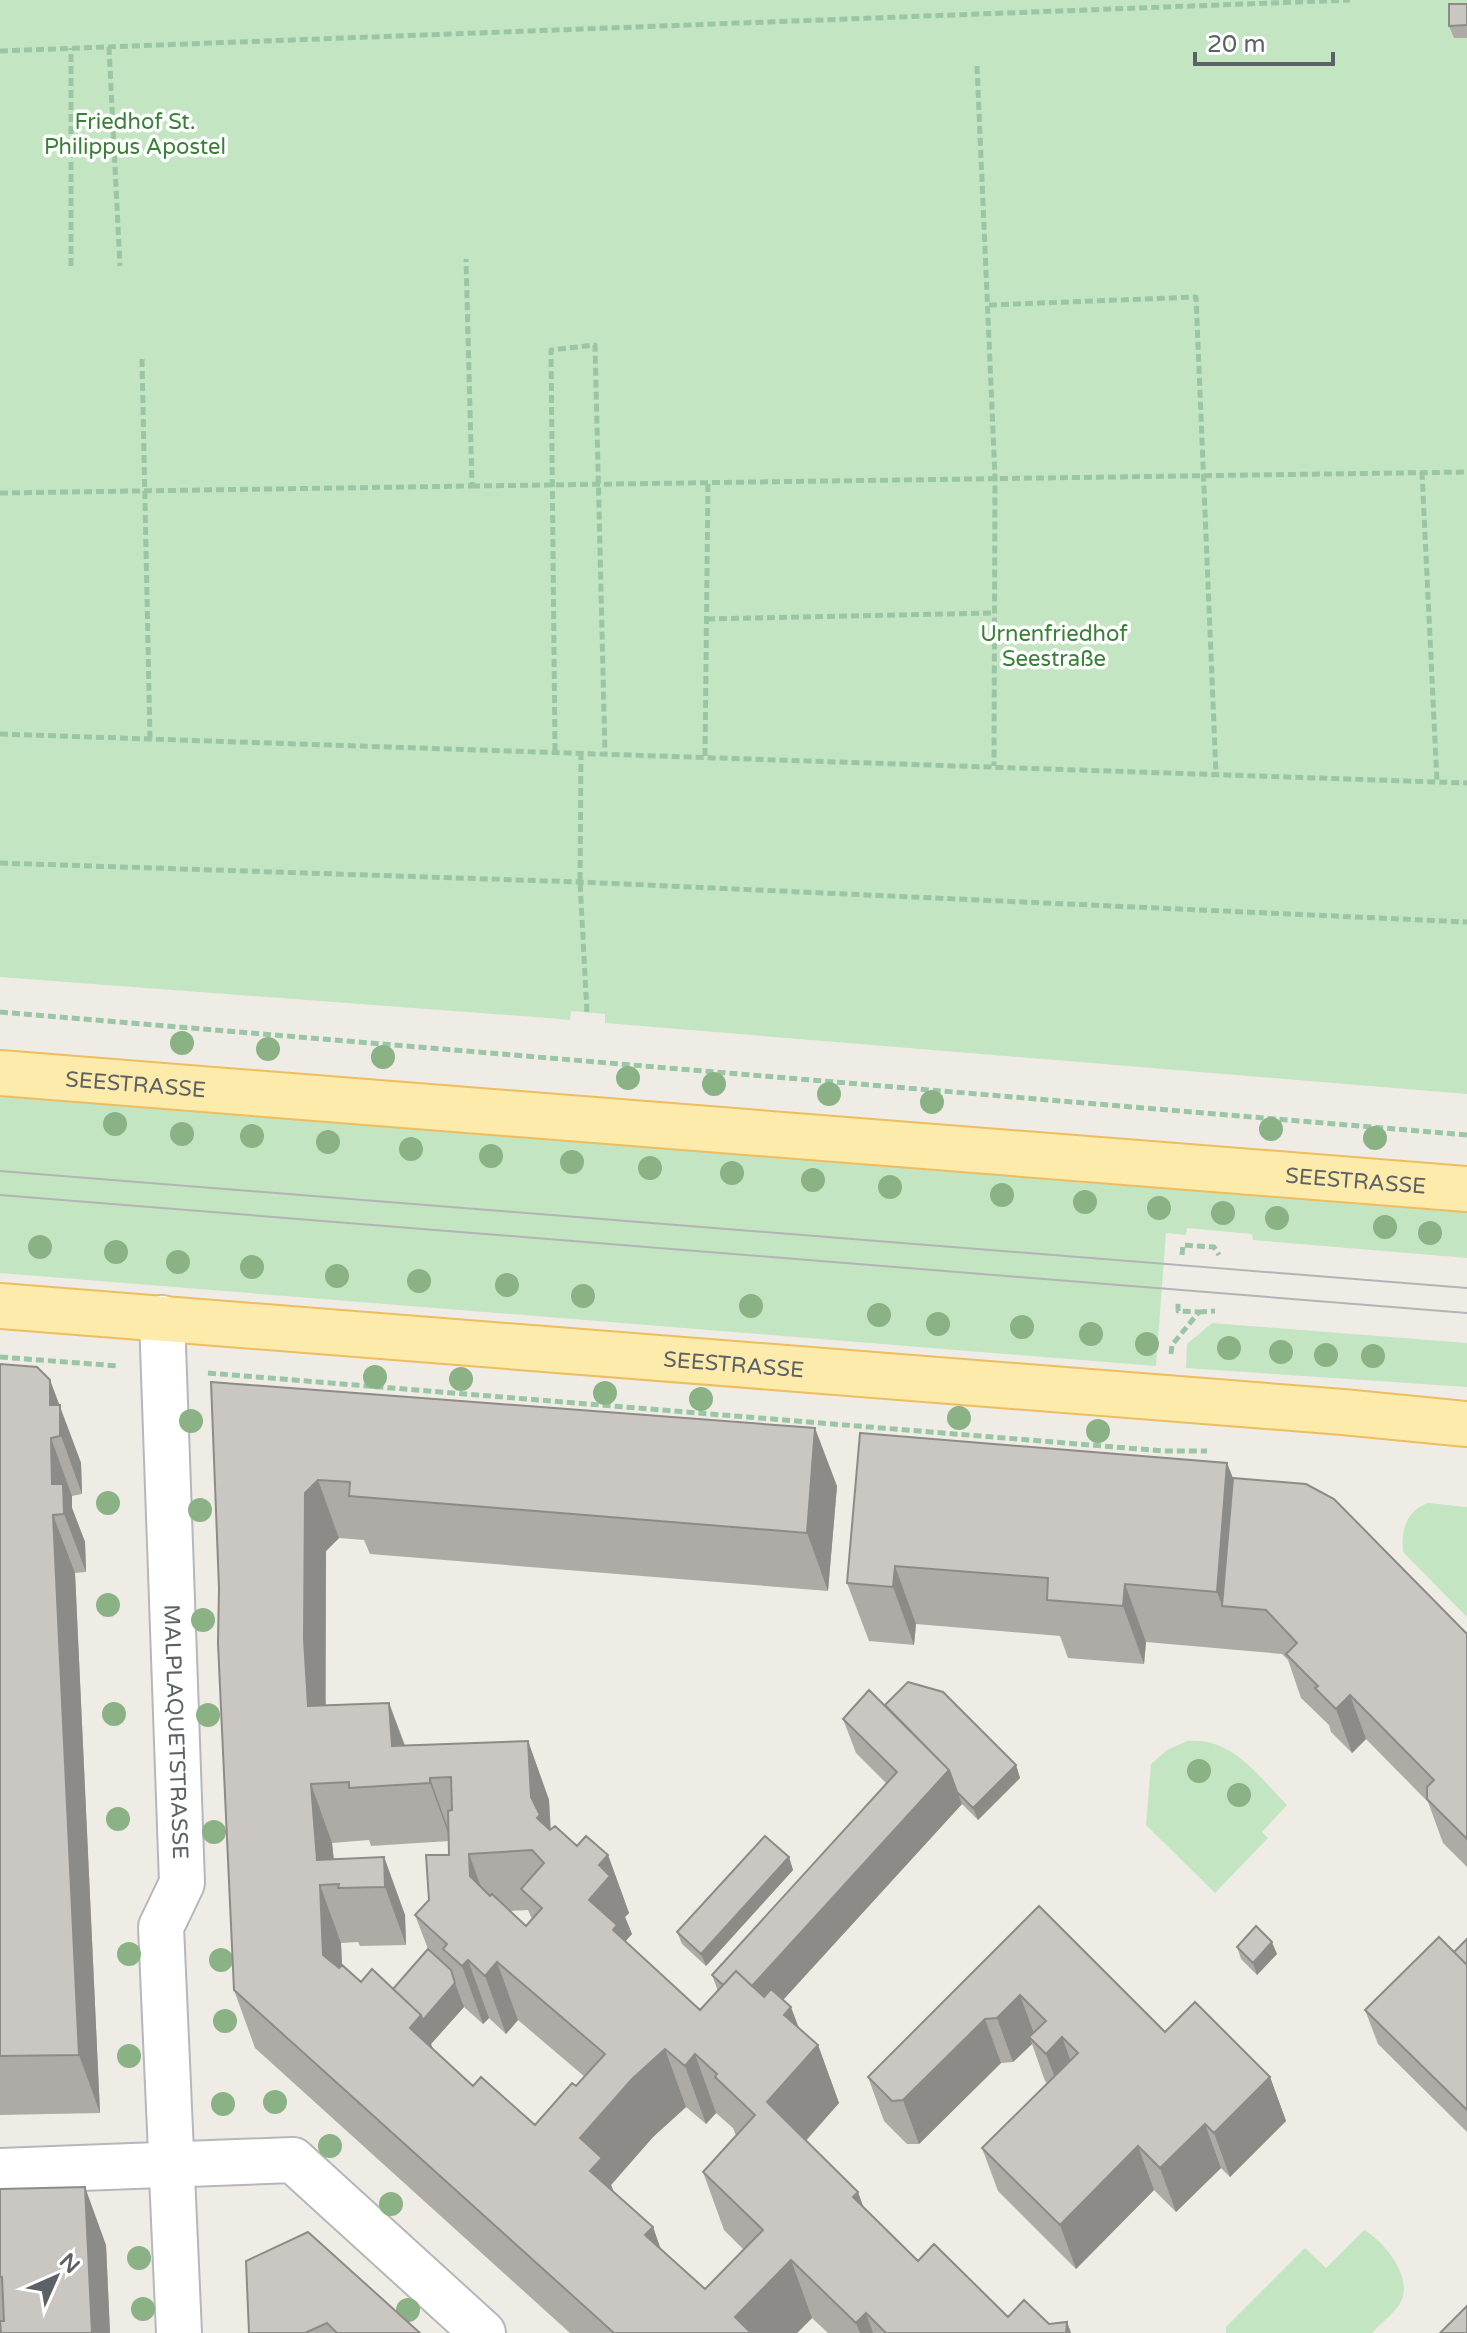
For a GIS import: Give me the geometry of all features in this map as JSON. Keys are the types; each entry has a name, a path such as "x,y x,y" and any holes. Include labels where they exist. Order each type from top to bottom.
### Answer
{"main road":[{"name":"SEESTRASSE","path":"0,1073 1467,1189"},
{"name":"SEESTRASSE","path":"0,1306 1467,1424"}],"street":[{"name":"MALPLAQUETSTRASSE","path":"162,1318 182,1883 161,1927 179,2333"},
{"path":"0,2171 293,2160 483,2333"}],"path":[{"path":"0,51 1350,0"},
{"path":"109,47 120,266"},
{"path":"71,48 71,266"},
{"path":"977,66 995,477 994,766"},
{"path":"466,259 472,486"},
{"path":"989,305 1196,297 1216,774"},
{"path":"555,751 551,350 595,345 605,753"},
{"path":"142,359 150,739"},
{"path":"1422,472 1437,782"},
{"path":"0,493 1467,472"},
{"path":"705,756 708,482"},
{"path":"707,619 994,613"},
{"path":"0,734 1467,783"},
{"path":"581,752 580,882 587,1013"},
{"path":"0,863 580,882 1467,922"},
{"path":"0,1012 1467,1135"},
{"path":"1182,1255 1183,1245 1214,1247 1219,1255"},
{"path":"1178,1300 1178,1311 1215,1311"},
{"path":"1171,1365 1172,1345 1199,1312"},
{"path":"0,1357 1164,1451 1221,1450"}],"green space":[{"name":"Urnenfriedhof Seestraße","path":"0,0 1467,0 1467,1094 605,1023 605,1014 571,1011 570,1020 0,977"},
{"path":"0,1094 1467,1211 1467,1258 1253,1240 1252,1234 1187,1228 1186,1235 1166,1233 1156,1366 0,1273"},
{"path":"1212,1323 1467,1343 1467,1387 1186,1368 1187,1344"},
{"path":"1428,1503 1467,1507 1467,1617 1403,1552 1406,1522 1415,1511"},
{"path":"1187,1741 1203,1741 1231,1752 1243,1760 1287,1805 1262,1832 1268,1838 1215,1893 1146,1825 1151,1764 1167,1750"},
{"path":"1364,2230 1389,2252 1404,2284 1399,2305 1372,2333 1226,2333 1226,2327 1305,2248 1326,2268"}],"building":[{"path":"1449,4 1467,4 1467,25 1449,26"},
{"path":"0,1364 37,1367 50,1380 50,1405 60,1405 60,1436 51,1438 52,1484 63,1484 64,1514 53,1515 79,2055 0,2056"},
{"path":"211,1382 815,1428 807,1533 349,1496 350,1482 318,1480 305,1493 304,1639 308,1706 389,1703 392,1746 528,1741 531,1797 540,1815 537,1818 550,1830 555,1826 577,1846 586,1836 608,1855 599,1865 610,1876 589,1900 617,1925 613,1930 700,2010 736,1971 764,1997 771,1989 791,2007 784,2015 818,2045 767,2102 858,2192 853,2197 918,2261 934,2244 1008,2317 1024,2300 1049,2324 1067,2322 1066,2333 886,2333 866,2313 856,2323 791,2260 735,2317 751,2333 614,2333 234,1990 218,1643 219,1588","holes":["451,1777 449,1855 426,1855 429,1900 415,1915 447,1944 443,1949 462,1966 468,1960 485,1976 497,1962 605,2054 576,2086 572,2083 535,2125 481,2077 473,2086 410,2028 421,2015 372,1969 361,1982 342,1965 339,1968 323,1955 320,1885 339,1884 338,1888 385,1887 384,1857 317,1860 311,1784 349,1782 349,1788 430,1783 430,1778","532,1850 544,1863 521,1889 542,1908 526,1926 470,1876 469,1854","665,2049 685,2066 695,2054 755,2115 703,2172 763,2230 705,2289 645,2235 653,2227 590,2171 602,2158 580,2138 632,2079"]},
{"path":"860,1433 1227,1463 1217,1592 1125,1584 1123,1606 1047,1600 1048,1578 895,1566 893,1587 847,1583"},
{"path":"1233,1478 1306,1484 1334,1499 1467,1634 1467,1839 1427,1799 1427,1787 1434,1780 1350,1695 1336,1709 1315,1688 1318,1686 1286,1654 1297,1643 1266,1610 1222,1606"},
{"path":"908,1682 943,1692 1016,1765 973,1808 957,1792 949,1770 885,1705"},
{"path":"869,1690 949,1770 752,1986 736,1971 723,1985 712,1975 897,1772 843,1719"},
{"path":"765,1836 789,1857 701,1954 677,1932"},
{"path":"1039,1906 1165,2032 1195,2002 1270,2077 1214,2133 1205,2124 1160,2168 1138,2146 1060,2225 982,2148 1078,2053 1062,2037 1046,2054 1029,2037 1046,2021 1020,1995 997,2018 985,2019 903,2100 892,2101 868,2077"},
{"path":"1256,1926 1272,1942 1253,1963 1237,1947"},
{"path":"1439,1937 1467,1965 1467,2110 1365,2010"},
{"path":"1467,1939 1467,1965 1454,1952"},
{"path":"428,1949 451,1970 455,1983 423,2020 393,1989"},
{"path":"85,2187 92,2333 1,2333 0,2321 4,2321 0,2277 0,2189"},
{"path":"308,2232 420,2333 337,2333 327,2323 305,2333 249,2333 246,2261"},
{"path":"1467,2306 1467,2333 1440,2333"}],"tram line":[{"path":"0,1171 1467,1288"},
{"path":"0,1195 1467,1313"}],"park label":[{"name":"Friedhof St. Philippus Apostel","path":"135,134"}]}
